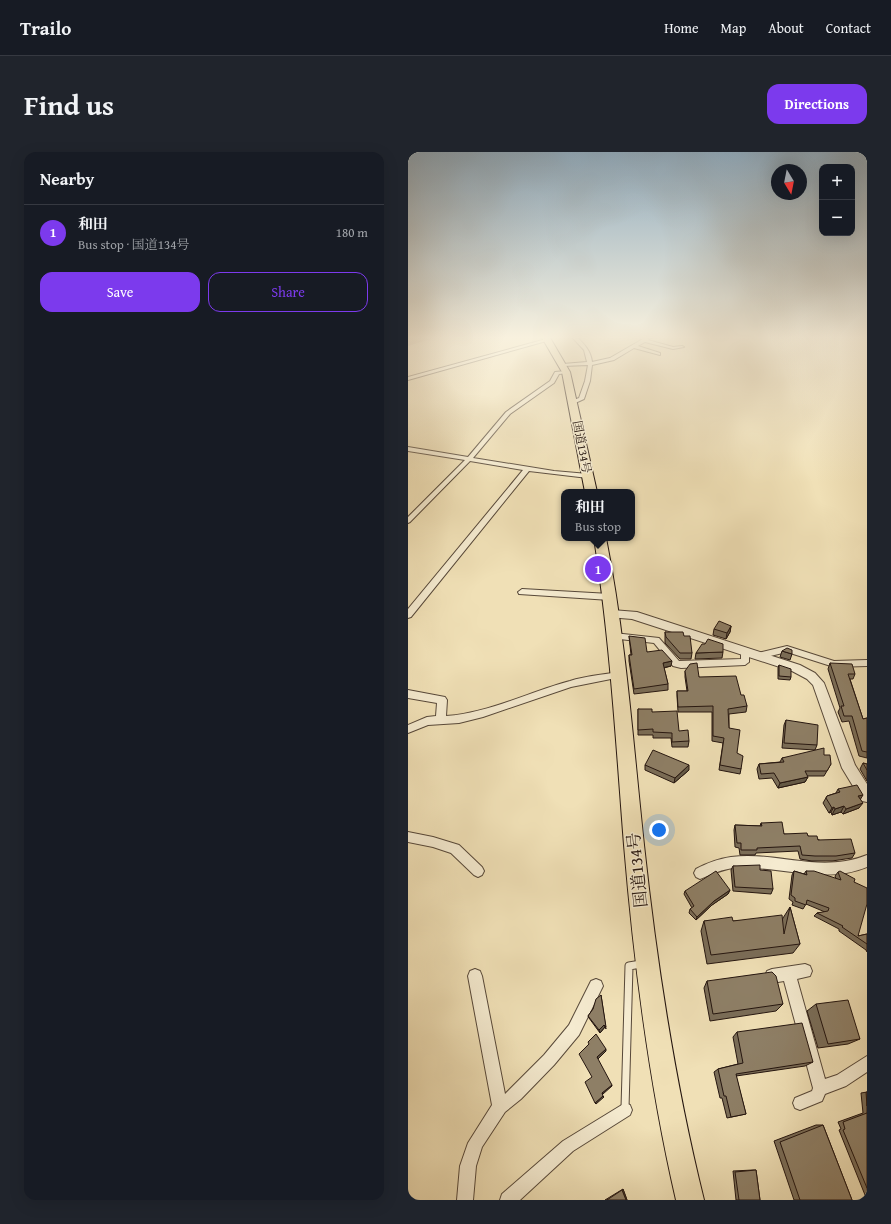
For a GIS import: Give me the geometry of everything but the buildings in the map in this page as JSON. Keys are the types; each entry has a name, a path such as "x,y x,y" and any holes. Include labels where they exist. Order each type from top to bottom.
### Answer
{"highway":[{"name":"国道134号","path":"568,385 590,489"},
{"name":"国道134号","path":"600,541 611,605 647,963 659,1053 690,1200"}],"street":[{"path":"408,521 469,459 508,413 548,385"},
{"path":"573,402 581,399 585,385"},
{"path":"408,449 554,473 588,476"},
{"path":"408,615 528,468"},
{"path":"522,592 611,605 633,615 796,668 811,676 818,683 849,768 867,796"},
{"path":"614,636 656,640 676,664 681,665 745,662 745,652"},
{"path":"758,656 787,650 834,664 867,663"},
{"path":"408,729 427,721 459,719 483,713 571,684 618,675"},
{"path":"408,694 442,700 441,720"},
{"path":"408,838 433,842 455,849 478,871"},
{"path":"700,872 716,865 741,862 839,870 858,866 867,861"},
{"path":"772,976 805,971"},
{"path":"789,974 820,1088 817,1096 800,1103"},
{"path":"476,976 500,1107"},
{"path":"466,1200 468,1166 476,1144 500,1107 516,1094 574,1030 596,986"},
{"path":"820,1088 841,1081 867,1062"},
{"path":"508,1200 568,1146 625,1110"}],"lane":[{"path":"625,1110 629,966 647,963"}],"place":[{"name":"和田","path":"598,569"}]}
